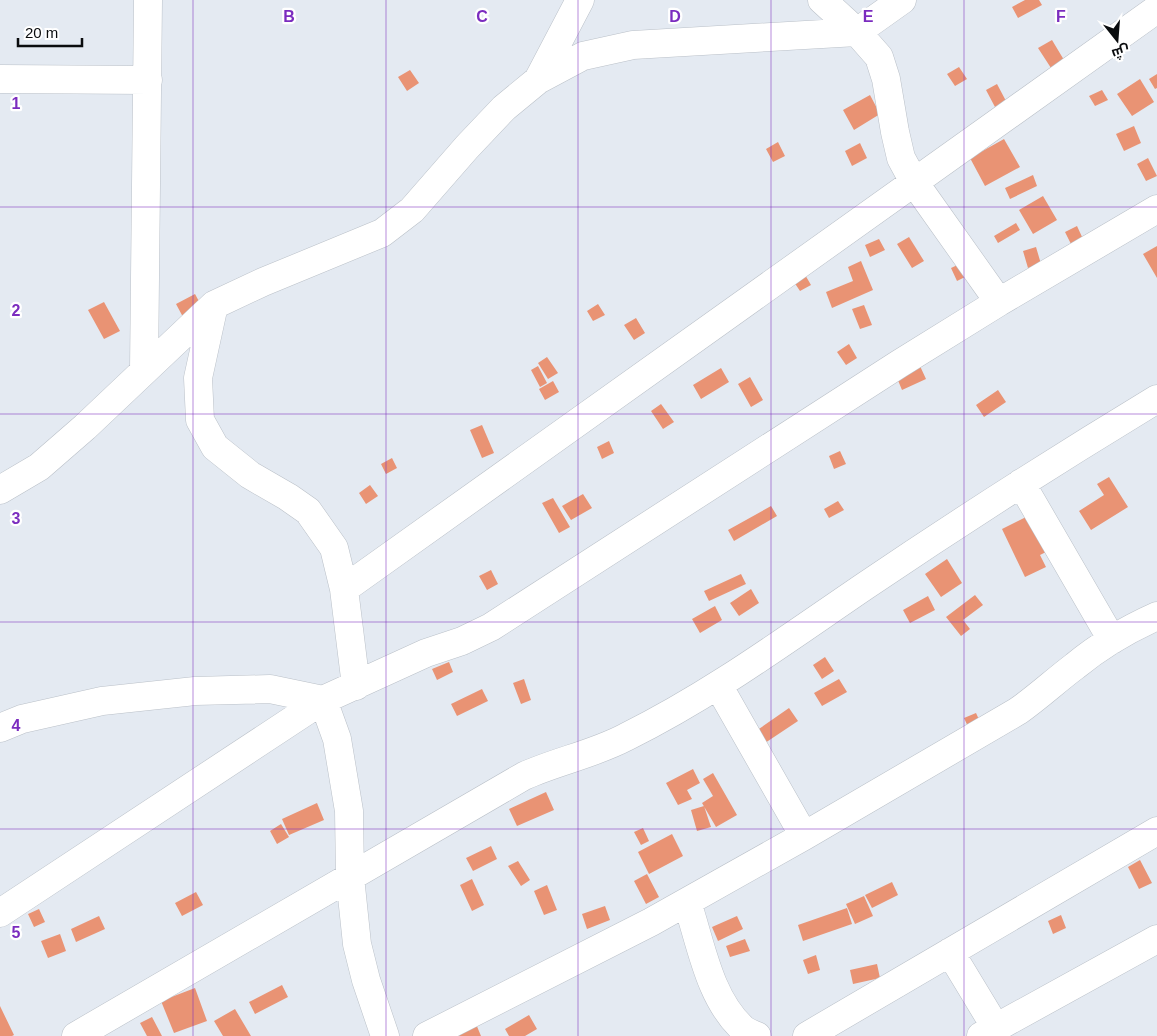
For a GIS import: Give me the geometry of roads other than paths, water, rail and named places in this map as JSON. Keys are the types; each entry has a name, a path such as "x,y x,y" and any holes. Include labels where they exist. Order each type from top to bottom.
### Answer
{"street":[{"path":"144,370 148,0"},
{"path":"538,80 580,0"},
{"path":"822,0 857,32 879,58 886,79 901,158 914,182 999,302"},
{"path":"0,490 39,467 85,427 214,306 263,282 382,233 412,210 473,140 504,108 538,80 583,56 633,44 857,32 902,0"},
{"path":"344,589 1157,9"},
{"path":"0,79 148,80"},
{"path":"0,913 323,700 426,653 462,641 491,628 833,406 999,302 1157,209"},
{"path":"214,306 198,378 200,420 215,447 250,475 288,496 308,511 334,548 344,589 356,686"},
{"path":"76,1036 524,776 624,738 718,685 1021,483 1157,399"},
{"path":"1021,483 1112,640"},
{"path":"427,1036 651,922 804,836 1018,711 1036,699 1075,665 1112,640 1157,616"},
{"path":"718,685 804,836"},
{"path":"0,728 22,719 102,701 195,691 270,689 323,700"},
{"path":"323,700 338,739 349,811 350,877 357,944 366,980 385,1036"},
{"path":"807,1036 1157,831"},
{"path":"687,902 714,984 725,1008 743,1034"},
{"path":"950,952 988,1032 1157,939"}]}
